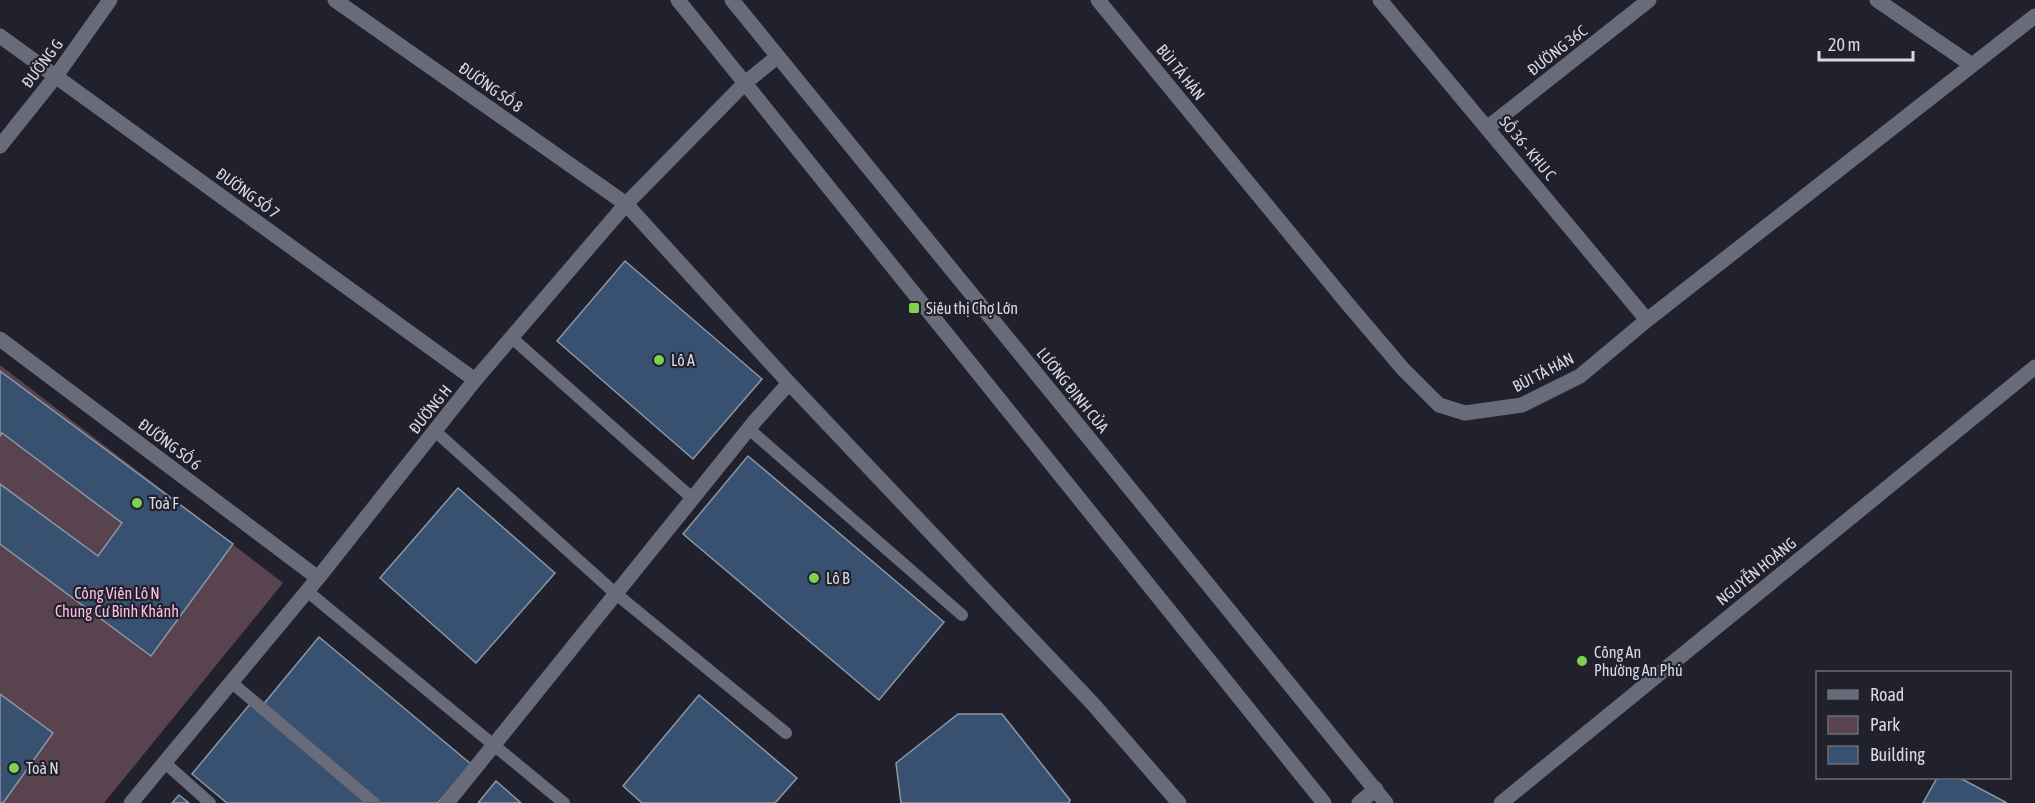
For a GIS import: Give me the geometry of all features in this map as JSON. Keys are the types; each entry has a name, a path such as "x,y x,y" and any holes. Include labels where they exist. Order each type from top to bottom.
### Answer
{"street":[{"name":"ĐƯỜNG G","path":"0,146 56,76 111,0"},
{"name":"ĐƯỜNG SỐ 8","path":"335,0 626,204 789,383 1093,704 1179,803"},
{"path":"678,0 1324,803"},
{"name":"LƯƠNG ĐỊNH CỦA","path":"732,0 1386,803"},
{"name":"BÙI TÁ HÁN","path":"1098,0 1420,388 1439,405 1465,414 1522,405 1580,376 1647,320 2035,16"},
{"name":"SỐ 36 - KHU C","path":"1380,0 1647,320"},
{"name":"ĐƯỜNG 36C","path":"1487,128 1649,0"},
{"path":"1877,0 1972,65"},
{"name":"ĐƯỜNG SỐ 7","path":"0,36 475,380"},
{"name":"ĐƯỜNG H","path":"131,803 318,578 475,380 626,204 745,84 777,57"},
{"name":"ĐƯỜNG SỐ 6","path":"0,339 318,578"},
{"name":"NGUYỄN HOÀNG","path":"1500,803 2035,367"},
{"path":"447,803 748,429 789,383"},
{"path":"1359,803 1376,789"}],"lane":[{"path":"512,338 692,498"},
{"path":"748,429 962,615"},
{"path":"435,431 615,593 786,733"},
{"path":"307,591 564,803"},
{"path":"231,682 374,803"},
{"path":"165,763 210,803"}],"green space":[{"name":"Công Viên Lô N Chung Cư Bình Khánh","path":"0,365 283,583 104,803 0,803"}],"building":[{"name":"Lô A","path":"625,261 762,379 693,459 557,341"},
{"name":"Toà F","path":"0,371 233,544 151,656 0,544 0,484 98,556 122,523 2,433 0,436"},
{"name":"Lô B","path":"748,456 944,622 879,700 683,534"},
{"path":"458,488 555,573 476,663 380,578"},
{"path":"319,637 471,764 438,803 377,803 262,706"},
{"name":"Toà N","path":"0,694 53,733 3,803 0,803"},
{"path":"699,695 797,778 775,803 642,803 623,786"},
{"path":"250,704 367,803 227,803 192,774"},
{"path":"958,714 1002,714 1070,800 1069,803 901,803 896,763"},
{"path":"1936,779 1962,779 2007,803 1923,803"},
{"path":"496,781 521,803 478,803"},
{"path":"179,795 189,803 172,803"}],"place":[{"name":"Siêu thị Chợ Lớn","path":"914,308"},
{"name":"Lô A","path":"659,360"},
{"name":"Toà F","path":"137,503"},
{"name":"Lô B","path":"814,578"},
{"name":"Công An Phường An Phú","path":"1582,661"},
{"name":"Toà N","path":"14,768"}]}
